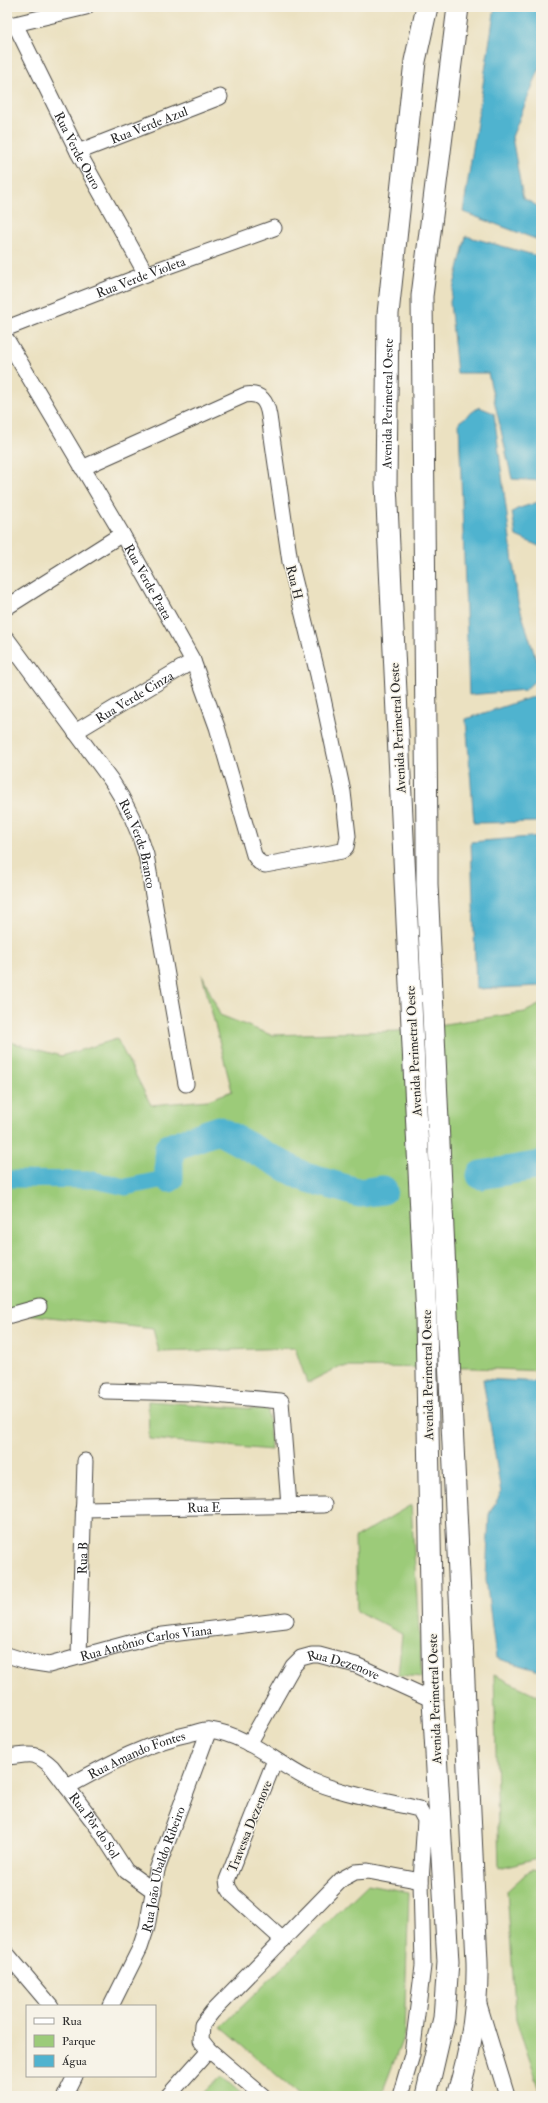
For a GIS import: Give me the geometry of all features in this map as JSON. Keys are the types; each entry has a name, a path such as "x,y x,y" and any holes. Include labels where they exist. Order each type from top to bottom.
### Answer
{"main road":[{"name":"Avenida Perimetral Oeste","path":"426,2096 444,2018 448,1962 433,1700 426,1318 386,484 388,314 415,61 427,7"},
{"name":"Avenida Perimetral Oeste","path":"457,2096 466,2067 478,1999 449,1317 428,892 422,296 458,7"}],"street":[{"path":"11,26 86,7"},
{"name":"Rua Verde Ouro","path":"11,26 78,152 146,274"},
{"name":"Rua Verde Azul","path":"78,152 220,97"},
{"name":"Rua Verde Violeta","path":"7,328 146,274 274,228"},
{"name":"Rua Verde Prata","path":"7,340 122,534 193,661 217,727 248,841"},
{"name":"Rua H","path":"82,468 245,395 258,395 267,404 290,562 324,706 342,792 348,836 346,847 338,853 265,864 256,859 248,841"},
{"path":"7,607 122,534"},
{"name":"Rua Verde Branco","path":"7,639 76,732 126,804 140,834 146,855 186,1084"},
{"name":"Rua Verde Cinza","path":"76,732 193,661"},
{"path":"7,1316 39,1307"},
{"path":"105,1391 191,1393 281,1401 289,1506"},
{"name":"Rua B","path":"79,1656 85,1461"},
{"name":"Rua E","path":"83,1509 324,1505"},
{"name":"Rua Antônio Carlos Viana","path":"7,1655 28,1662 49,1664 155,1636 286,1620"},
{"name":"Rua Dezenove","path":"249,1744 293,1666 301,1658 312,1655 356,1665 433,1700"},
{"path":"209,1730 229,1735 249,1744 320,1784 419,1809 425,1820 420,1881 423,1966 412,2055 400,2096"},
{"name":"Rua Amando Fontes","path":"67,1787 106,1766 154,1745 180,1736 209,1730"},
{"name":"Rua João Ubaldo Ribeiro","path":"112,2005 140,1948 150,1920 157,1870 209,1730"},
{"name":"Rua Pôr do Sol","path":"7,1757 29,1754 40,1756 52,1767 99,1829 126,1871 154,1891"},
{"name":"Travessa Dezenove","path":"275,1760 227,1880 228,1887 233,1895 283,1940"},
{"path":"263,2096 209,2050 201,2040 202,2025 212,2012 342,1879 355,1872 368,1871 420,1881"},
{"path":"7,1954 50,2005"},
{"path":"478,1999 507,2096"},
{"path":"168,2096 209,2050"},
{"path":"65,2096 74,2077"}],"green space":[{"path":"202,974 220,1015 271,1035 398,1031 525,1012 541,1004 541,1371 474,1368 339,1367 307,1383 295,1348 159,1352 153,1329 7,1312 7,1041 61,1056 117,1039 151,1105 208,1100 232,1091"},
{"path":"148,1401 268,1410 271,1450 149,1439"},
{"path":"411,1505 422,1677 398,1675 402,1634 357,1611 355,1538"},
{"path":"494,1675 541,1697 541,1857 499,1868"},
{"path":"531,1869 541,1870 541,2093 516,2020 507,1891"},
{"path":"368,1884 409,1892 404,2035 381,2096 301,2096 221,2027"},
{"path":"221,2076 244,2096 200,2096"}],"water":[{"path":"495,7 541,7 541,65 512,137 523,198 541,208 541,241 463,212"},
{"path":"466,236 541,257 541,481 512,479 488,373 457,373 450,302"},
{"path":"479,407 494,413 518,602 541,675 525,690 469,695 459,422"},
{"path":"541,501 541,547 516,536 512,512"},
{"path":"541,694 541,822 474,823 466,719"},
{"path":"541,836 541,986 476,989 471,842"},
{"path":"483,1379 541,1382 541,1673 539,1671 496,1658 486,1579 489,1514 501,1493"}],"waterway":[{"path":"169,1178 169,1148 218,1130 305,1177 360,1193 383,1190"},
{"path":"481,1175 541,1165"},
{"path":"7,1179 94,1180 126,1187 169,1178"}]}
